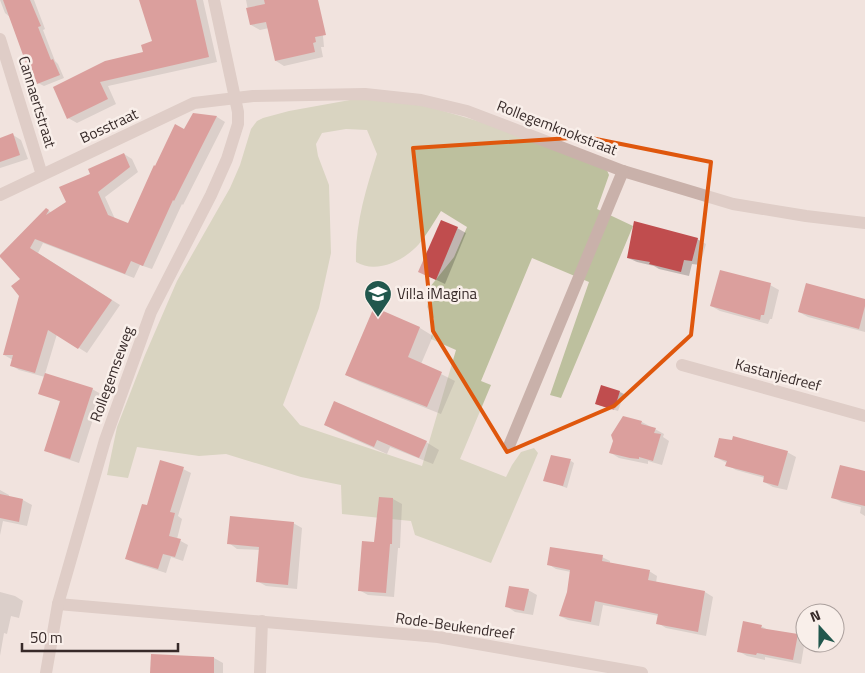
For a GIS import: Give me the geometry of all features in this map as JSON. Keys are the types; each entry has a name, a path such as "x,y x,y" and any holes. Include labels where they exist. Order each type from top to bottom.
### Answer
{"street":[{"name":"Rollegemseweg","path":"46,673 58,604 105,440 151,312 212,195 227,159 238,124 238,112 214,0"},
{"name":"Cannaertstraat","path":"0,39 42,175"},
{"name":"Rollegemknokstraat","path":"234,98 365,94 421,100 467,110 623,171 733,204 865,223"},
{"name":"Bosstraat","path":"0,195 194,103 234,98"},
{"path":"509,446 623,171"},
{"name":"Kastanjedreef","path":"682,365 865,416"},
{"name":"Rode-Beukendreef","path":"58,604 438,637 642,673"},
{"path":"260,673 262,621"}],"highlighted area":[{"path":"586,137 711,162 691,335 614,406 507,452 433,331 413,148"}],"green space":[{"name":"Vil!a iMagina","path":"361,98 426,106 488,124 606,168 609,175 597,209 633,226 561,398 550,395 589,282 532,258 481,381 491,385 460,459 506,477 521,452 534,448 538,453 491,563 415,535 411,521 342,514 341,485 301,477 226,454 199,456 137,447 128,478 107,475 117,427 145,355 177,281 230,188 240,165 251,129 257,121 263,118 289,111","holes":["346,129 367,130 377,154 359,220 356,262 372,267 381,266 406,256 419,244 441,211 467,227 454,257 430,287 427,307 434,319 431,339 456,350 422,466 300,425 283,405 319,308 331,253 329,185 318,156 316,144 322,133"]}],"building":[{"path":"3,0 30,0 41,26 38,27 51,60 53,59 60,75 37,84 30,65 27,66"},
{"path":"139,0 196,0 209,57 100,82 108,99 67,119 53,87 105,61 143,52 141,45 152,41"},
{"path":"264,0 318,0 326,35 315,37 316,42 313,43 315,52 275,61 266,22 250,25 246,8 265,4"},
{"path":"193,113 217,116 173,200 143,266 131,261 125,274 35,239 30,248 112,300 78,349 48,330 35,373 10,366 13,355 3,355 19,296 11,286 20,279 0,255 46,208 49,210 46,215 66,202 59,187 90,174 88,169 124,153 130,167 98,192 108,215 128,223 175,124 184,129"},
{"path":"13,133 20,155 0,162 0,138"},
{"path":"441,220 458,227 436,280 418,272"},
{"path":"634,221 698,238 692,261 684,260 681,272 649,264 650,262 627,258"},
{"path":"720,270 771,283 764,315 761,315 760,320 710,306"},
{"path":"806,283 865,299 859,329 798,312"},
{"path":"374,307 420,327 408,357 442,372 427,407 345,375"},
{"path":"45,373 93,388 70,459 44,451 60,401 38,394"},
{"path":"601,385 620,391 614,410 595,404"},
{"path":"334,401 427,441 419,458 377,440 374,447 324,425"},
{"path":"623,416 642,421 641,424 656,428 654,433 661,434 653,461 609,453 613,441 611,435"},
{"path":"733,436 788,451 778,486 763,482 764,476 725,466 727,461 714,457 719,438 732,440"},
{"path":"551,455 571,459 563,486 543,481"},
{"path":"160,460 184,467 170,512 175,513 169,536 181,539 175,557 163,554 158,569 125,559 142,504 147,505"},
{"path":"840,465 865,471 865,506 831,498"},
{"path":"0,494 23,499 19,522 0,518"},
{"path":"379,497 393,498 392,544 390,544 386,593 358,591 362,541 374,542"},
{"path":"230,516 294,522 288,585 256,582 259,547 227,544"},
{"path":"550,547 603,555 602,561 650,570 648,580 705,591 698,632 656,624 658,614 595,601 591,622 559,616 567,592 570,570 547,565"},
{"path":"509,586 529,589 524,611 505,607"},
{"path":"743,621 762,625 761,628 795,634 793,660 757,653 756,655 737,652"},
{"path":"151,654 214,657 214,673 150,673"}],"place":[{"name":"Vil!a iMagina","path":"378,318"}]}
